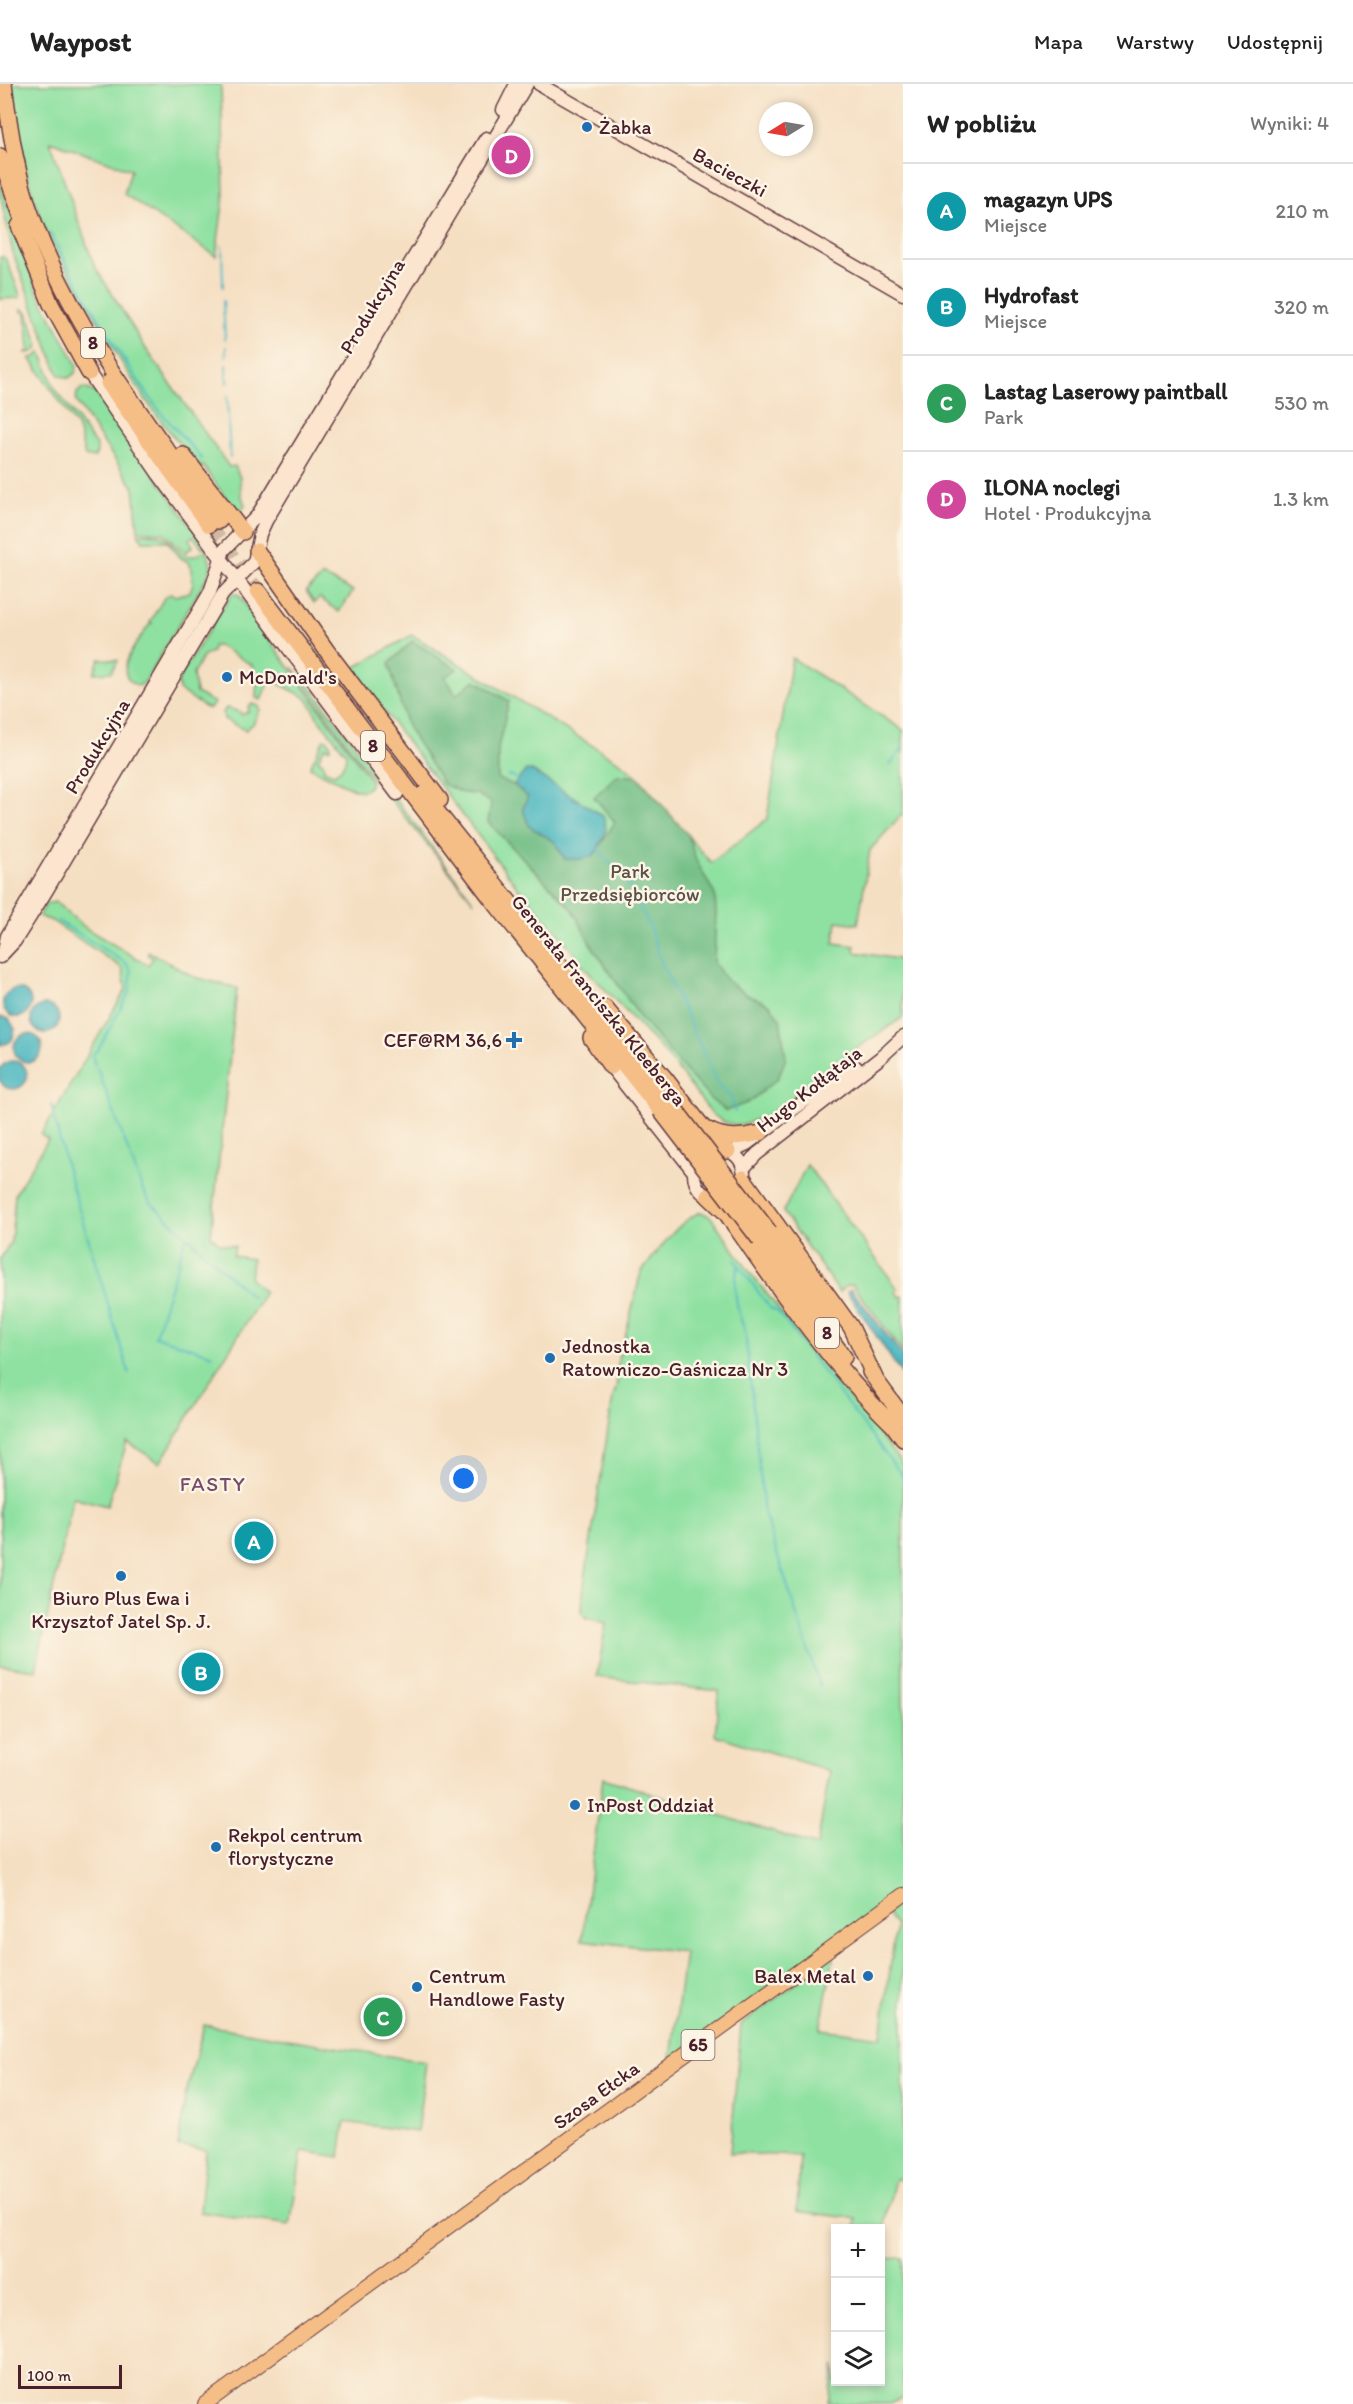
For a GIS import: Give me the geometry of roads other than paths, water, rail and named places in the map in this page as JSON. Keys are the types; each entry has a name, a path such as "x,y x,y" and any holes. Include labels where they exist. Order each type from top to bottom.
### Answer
{"highway":[{"name":"8","path":"0,156 34,251 82,344 125,410 214,524 96,348 69,301 33,220 12,141 4,84"},
{"path":"12,141 36,213 69,281 123,372 188,462 243,532"},
{"path":"8,179 16,219 34,266 51,304 89,373"},
{"path":"257,551 340,669 452,814 486,872"},
{"name":"Generała Franciszka Kleeberga","path":"547,959 491,898 262,588 486,872 547,959 664,1105 875,1378 898,1421 903,1439"},
{"path":"397,794 491,898"},
{"path":"547,959 611,1067"},
{"path":"547,959 568,966 622,1025 716,1143 730,1152"},
{"path":"703,1127 726,1137 744,1137 761,1133"},
{"path":"743,1174 851,1327 875,1378"},
{"path":"708,1196 726,1213 824,1347 872,1405 898,1421"},
{"name":"Generała Franciszka Kleeberga","path":"765,1237 898,1421"}],"main road":[{"name":"Szosa Ełcka","path":"205,2404 903,1895"}],"street":[{"name":"Produkcyjna","path":"42,887 223,594 254,562 260,534 266,521 463,172 487,136 516,84"},
{"name":"Produkcyjna","path":"2,955 15,941 42,887 210,592 229,543 257,516 328,409 526,84"},
{"name":"Bacieczki","path":"539,84 903,294"},
{"path":"89,373 132,437 221,559 397,794"},
{"path":"243,532 257,551"},
{"name":"Hugo Kołłątaja","path":"730,1152 747,1144 876,1052 901,1039"},
{"name":"Hugo Kołłątaja","path":"743,1174 757,1154 901,1039"},
{"path":"611,1067 694,1172 698,1187 708,1196 727,1197 738,1190 743,1174 740,1161 730,1152 715,1149 703,1155 694,1172"}],"water":[{"path":"526,770 532,771 603,816 606,828 594,855 580,859 565,859 555,842 529,826 523,809 528,797 514,785"},
{"path":"17,989 27,993 31,1003 27,1013 17,1017 7,1013 3,1003 7,993"},
{"path":"45,1005 55,1009 59,1019 55,1029 45,1033 35,1029 31,1019 35,1009"},
{"path":"0,1017 9,1019 15,1029 12,1040 0,1045"},
{"path":"28,1034 38,1038 42,1048 38,1058 28,1062 18,1058 14,1048 18,1038"},
{"path":"13,1061 23,1065 27,1075 23,1085 13,1089 3,1085 -1,1075 3,1065"},
{"path":"851,1289 903,1356 903,1376 847,1292"}],"waterway":[{"path":"50,233 129,368 159,410 202,459"},
{"path":"222,246 223,287"},
{"path":"223,301 225,339"},
{"path":"226,347 226,356"},
{"path":"226,365 227,383"},
{"path":"227,396 230,457"},
{"path":"890,765 903,748"},
{"path":"508,776 512,776 520,783"},
{"path":"597,848 630,887 650,927 660,959 717,1083 731,1098 735,1112"},
{"path":"58,921 126,963 131,971 130,991 98,1050 92,1055 95,1065"},
{"path":"97,1068 143,1190 150,1202 252,1297"},
{"path":"51,1104 66,1166 129,1373"},
{"path":"186,1237 155,1336 213,1355"},
{"path":"735,1260 770,1308 777,1311 903,1477"},
{"path":"739,1265 735,1280 736,1298 745,1330 764,1513 820,1687"}],"tunnel":[{"path":"210,527 258,591"}],"place":[{"name":"Żabka","path":"587,127"},
{"name":"ILONA noclegi","path":"511,155"},
{"name":"McDonald's","path":"227,677"},
{"name":"CEF@RM 36,6","path":"514,1040"},
{"name":"Jednostka Ratowniczo-Gaśnicza Nr 3","path":"550,1358"},
{"name":"magazyn UPS","path":"254,1541"},
{"name":"Biuro Plus Ewa i Krzysztof Jatel Sp. J.","path":"121,1576"},
{"name":"Hydrofast","path":"201,1672"},
{"name":"InPost Oddział","path":"575,1805"},
{"name":"Rekpol centrum florystyczne","path":"216,1847"},
{"name":"Balex Metal","path":"868,1976"},
{"name":"Centrum Handlowe Fasty","path":"417,1987"},
{"name":"Lastag Laserowy paintball","path":"383,2017"}],"district":[{"name":"FASTY","path":"213,1483"}],"park label":[{"name":"Park Przedsiębiorców","path":"630,882"}]}
